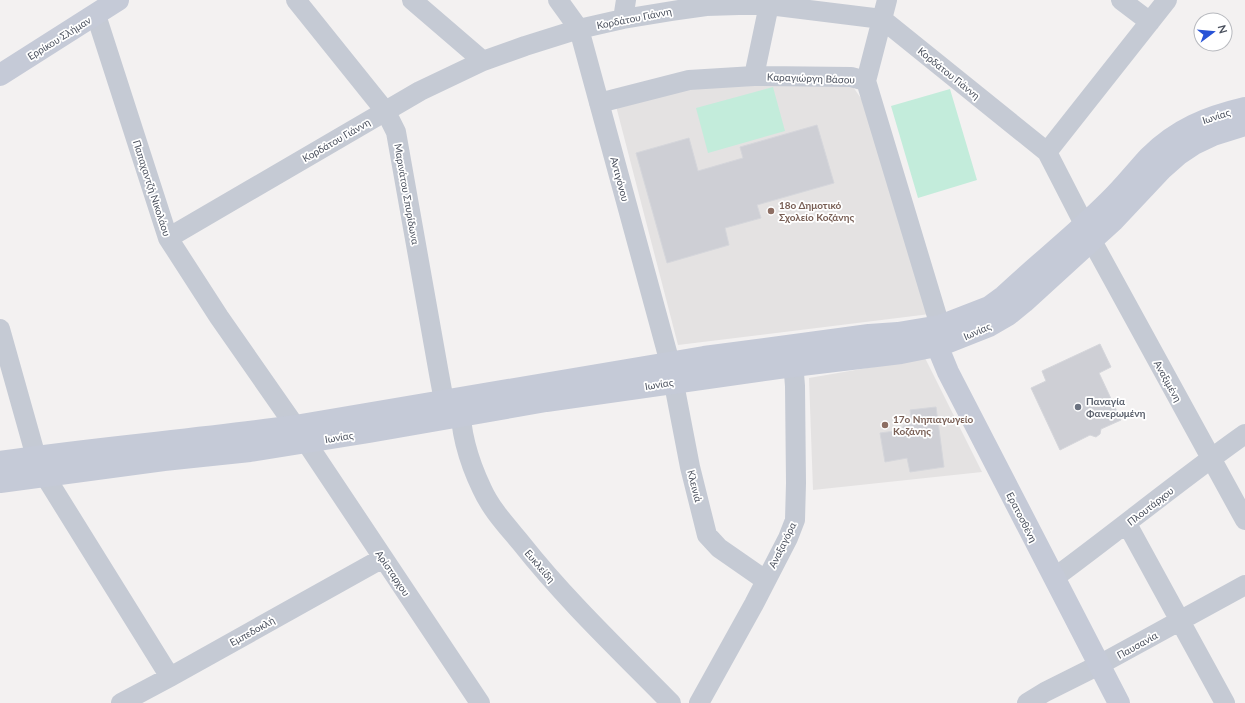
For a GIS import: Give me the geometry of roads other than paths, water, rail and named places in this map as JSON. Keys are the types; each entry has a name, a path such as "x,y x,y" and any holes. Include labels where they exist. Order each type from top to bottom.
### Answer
{"main road":[{"name":"Ερρίκου Σλήμαν","path":"0,75 118,0"},
{"name":"Ιωνίας","path":"0,462 41,466 164,460 250,451 300,434 452,409 542,384 672,373 792,356 901,353 940,336 989,326 1008,315 1024,302 1088,232 1108,202 1150,156 1185,128 1206,119 1245,108"},
{"name":"Ιωνίας","path":"1088,232 1114,220 1162,169 1179,154 1194,144 1213,135 1245,125"},
{"name":"Ερατοσθένη","path":"940,336 940,355 948,372 1119,703"},
{"name":"Ιωνίας","path":"0,482 41,466"}],"street":[{"name":"Μαρινάτου Σπυρίδωνα","path":"296,0 386,112 396,132 452,409"},
{"path":"412,0 484,61"},
{"name":"Αντιγόνου","path":"558,0 579,30 672,373"},
{"path":"1121,0 1150,22"},
{"path":"1047,152 1167,0"},
{"name":"Κορδάτου Γιάννη","path":"168,238 420,92 484,61 525,46 579,30 625,10 672,11 706,6 770,3 884,9 1047,152 1088,232"},
{"path":"754,76 770,3"},
{"path":"866,81 884,9"},
{"name":"Παπαχαντζή Νικολάου","path":"96,15 168,238 219,316 300,434"},
{"name":"Καραγιώργη Βάσου","path":"599,103 689,80 754,76 851,77 866,81 940,336"},
{"name":"Αναξιμένη","path":"1088,232 1245,520"},
{"path":"0,329 41,466 170,678"},
{"name":"Αναξαγόρα","path":"699,703 788,538 795,520 796,483 792,356"},
{"name":"Κλεινιά","path":"672,373 690,467 707,535 719,548 765,580"},
{"name":"Ευκλείδη","path":"452,409 462,432 470,459 482,490 502,521 564,593 671,703"},
{"name":"Αρίσταρχου","path":"300,434 480,703"},
{"name":"Πλουτάρχου","path":"1054,578 1127,524 1211,458 1245,434"},
{"path":"1127,524 1225,703"},
{"name":"Εμπεδοκλή","path":"121,703 170,678 383,558"},
{"name":"Παυσανία","path":"1027,703 1044,692 1099,665 1245,585"}],"place":[{"name":"18ο Δημοτικό Σχολείο Κοζάνης","path":"771,211"},
{"name":"Παναγία Φανερωμένη","path":"1078,407"},
{"name":"17ο Νηπιαγωγείο Κοζάνης","path":"885,425"}]}
